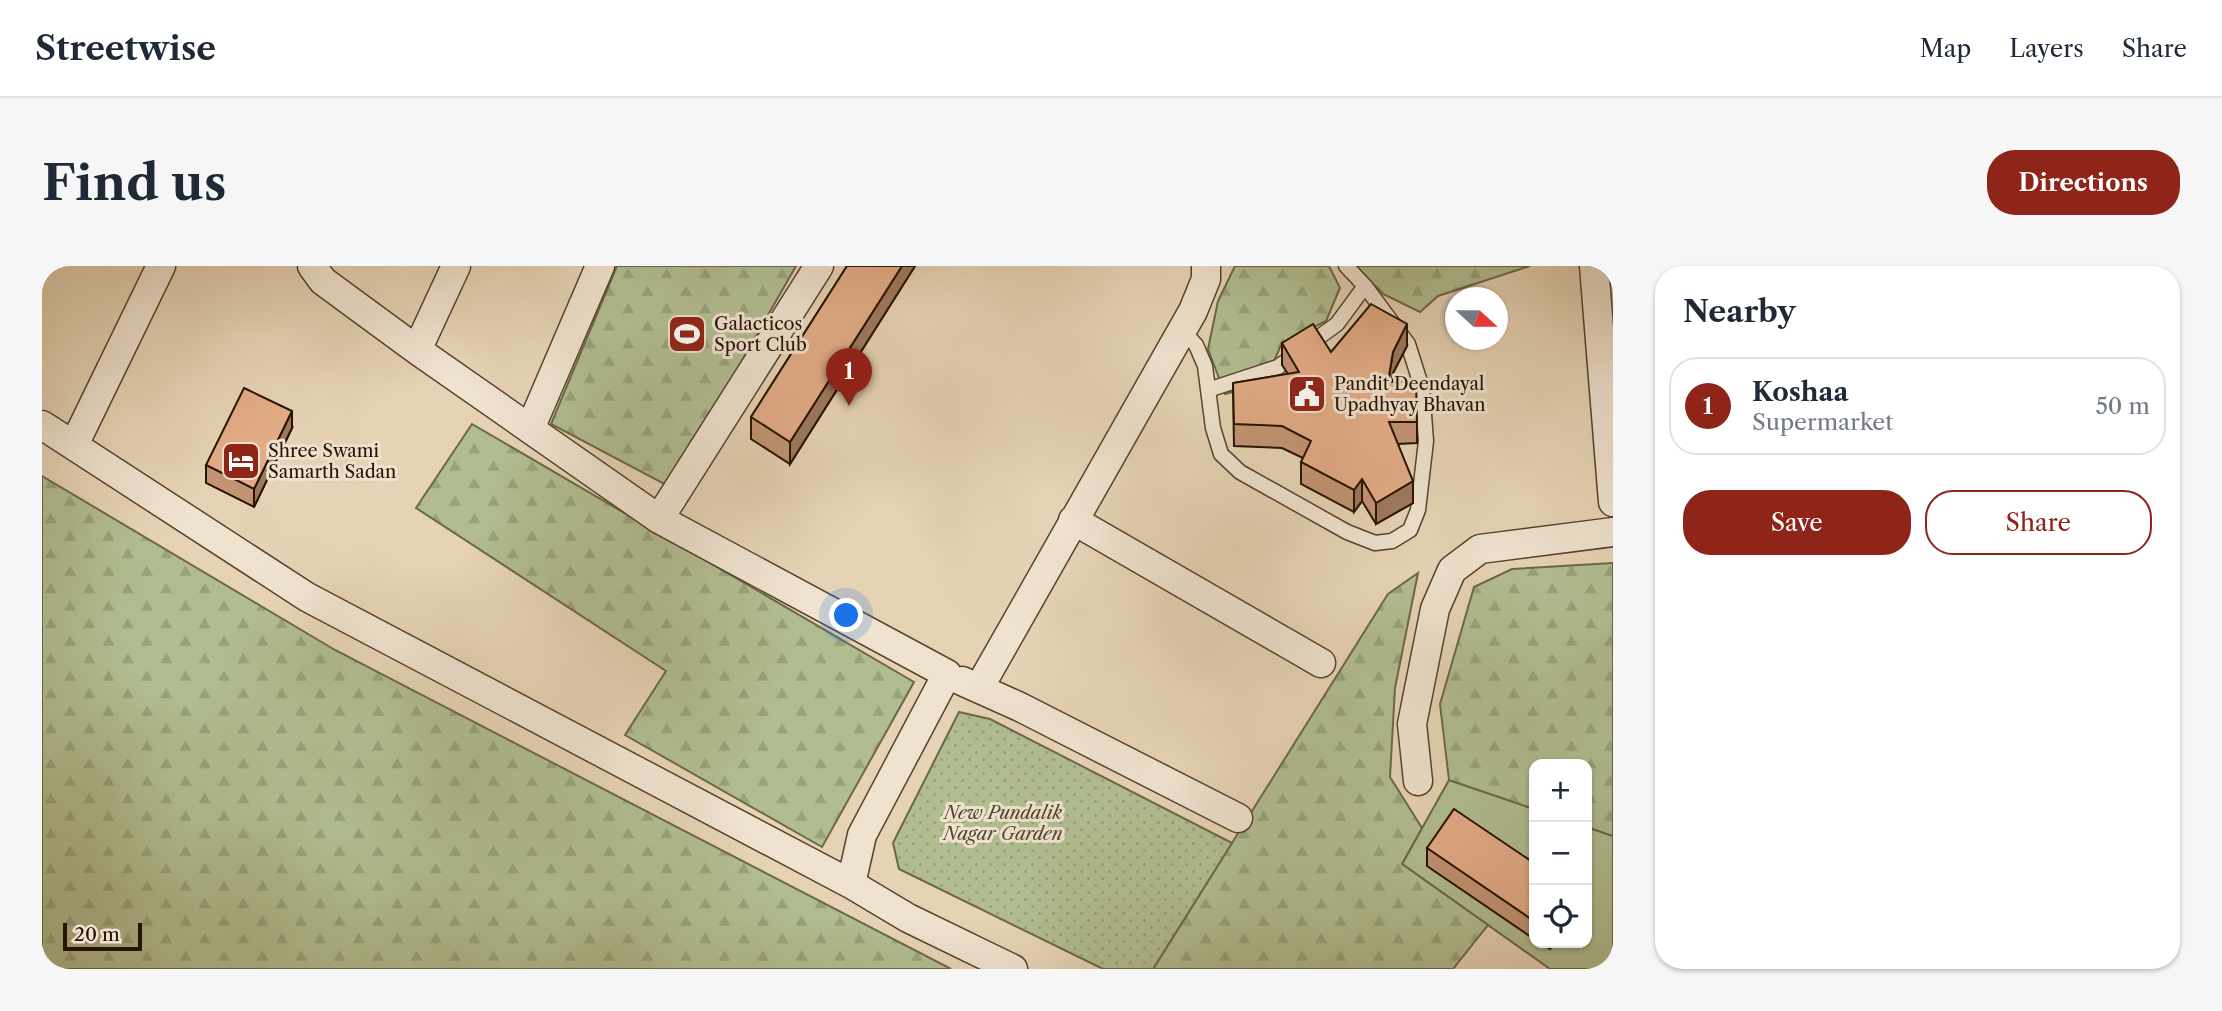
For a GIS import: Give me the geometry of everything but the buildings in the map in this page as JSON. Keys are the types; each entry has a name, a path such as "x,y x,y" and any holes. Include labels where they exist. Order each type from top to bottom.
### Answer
{"street":[{"path":"74,445 161,266"},
{"path":"312,266 323,281 417,350 659,519 947,674 1020,707 1238,818"},
{"path":"417,350 456,266"},
{"path":"530,429 600,266"},
{"path":"659,519 819,266"},
{"path":"979,688 1193,311 1206,279 1206,266"},
{"path":"1594,266 1613,502"},
{"path":"42,425 307,597 851,884 908,918 1013,969"},
{"path":"1073,520 1321,663"},
{"path":"1418,781 1412,724 1435,609 1452,570 1480,549 1613,532"},
{"path":"851,884 862,835 947,674"}],"lane":[{"path":"1182,330 1196,345 1205,366 1213,428 1221,454 1240,472 1347,532 1375,543 1392,541 1410,530 1418,510 1426,441 1422,388 1408,344 1365,286 1346,266"},
{"path":"1208,390 1279,367 1336,324 1365,286"}],"green space":[{"path":"617,266 796,266 670,487 551,424"},
{"path":"1235,266 1329,266 1340,288 1326,321 1282,343 1264,384 1225,394 1208,349 1218,301"},
{"path":"1356,266 1530,266 1466,287 1445,287 1445,294 1438,296 1420,312 1383,294"},
{"path":"472,424 914,682 822,847 625,735 666,671 416,508"},
{"path":"42,476 335,650 951,969 42,969"},
{"path":"1613,563 1613,836 1592,829 1592,759 1529,759 1529,807 1449,780 1440,704 1474,587 1512,569"},
{"path":"1418,573 1395,688 1390,777 1422,828 1402,864 1488,925 1453,969 1153,969 1388,594"},
{"name":"New Pundalik Nagar Garden","path":"959,712 990,719 1232,843 1153,969 1103,969 899,869 893,843"},
{"path":"1449,780 1529,807 1529,948 1592,948 1592,829 1613,836 1613,969 1550,969 1402,864"}],"place":[{"name":"Galacticos Sport Club","path":"687,334"},
{"name":"Pandit Deendayal Upadhyay Bhavan","path":"1307,394"},
{"name":"Koshaa","path":"849,406"},
{"name":"Shree Swami Samarth Sadan","path":"241,461"}]}
